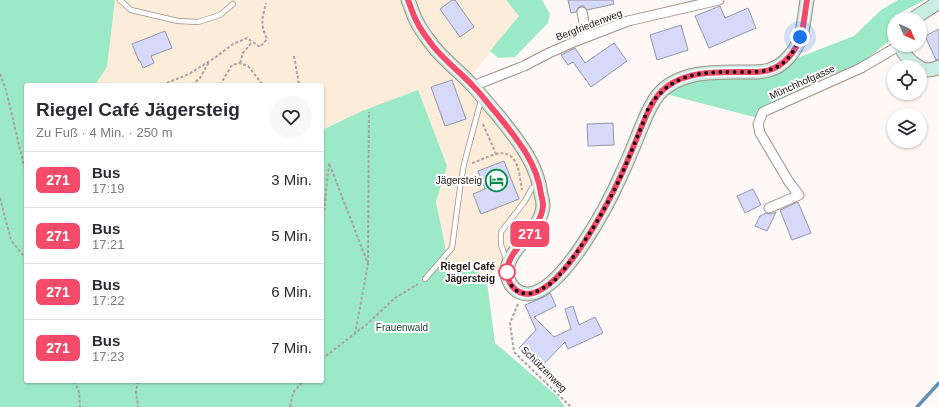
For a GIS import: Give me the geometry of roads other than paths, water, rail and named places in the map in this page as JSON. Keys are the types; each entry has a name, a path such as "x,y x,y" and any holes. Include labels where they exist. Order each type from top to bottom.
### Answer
{"street":[{"path":"408,0 418,24 434,47 473,86 514,135 528,156 536,172 540,184 543,205 541,216 536,226 514,254 507,272 511,284 522,294 531,294 553,281 579,249 603,211 622,174 650,106 660,93 672,83 687,76 715,72 755,72 769,70 782,64 793,52 800,37 807,0"},
{"name":"Bergfriedenweg","path":"473,86 524,66 549,53 628,21 719,0"},
{"path":"924,12 939,2"},
{"path":"582,12 587,37"},
{"name":"Münchhofgasse","path":"769,208 799,195 789,182 760,133 758,124 763,112 861,68 888,52"},
{"path":"903,52 909,60"},
{"path":"927,69 939,68"}],"lane":[{"path":"120,0 131,10 178,21 198,22 220,15 233,4"},
{"path":"425,279 452,248 464,164 482,96"},
{"path":"509,264 501,245 501,232 532,188 540,184"}],"waterway":[{"path":"917,407 939,383"}],"place":[{"name":"Jägersteig","path":"497,180"},
{"name":"Riegel Café Jägersteig","path":"507,272"}],"park label":[{"name":"Frauenwald","path":"402,327"}]}
